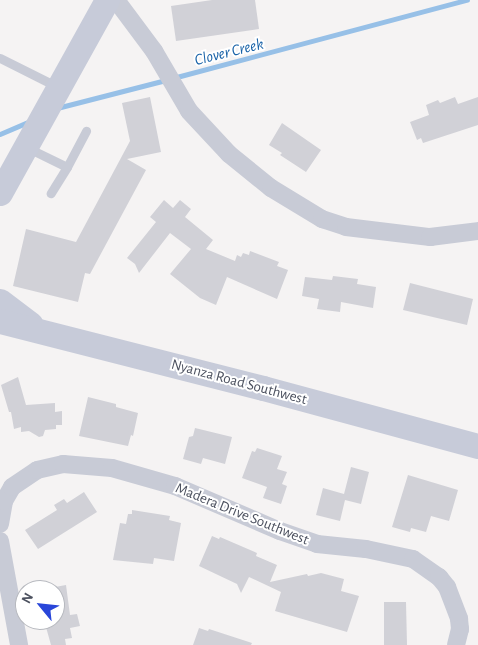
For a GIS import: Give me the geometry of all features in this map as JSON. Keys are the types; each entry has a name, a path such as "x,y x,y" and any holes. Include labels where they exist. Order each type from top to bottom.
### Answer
{"street":[{"path":"0,193 107,0"},
{"path":"116,0 150,44 181,100 205,130 249,172 292,202 322,219 346,227 430,237 478,231"},
{"path":"0,213 20,156"},
{"path":"0,301 40,332"},
{"name":"Nyanza Road Southwest","path":"0,321 263,388 478,446"},
{"name":"Madera Drive Southwest","path":"0,524 4,501 12,487 37,470 63,464 112,468 175,486 280,531 317,544 366,549 414,559 439,577 447,587 459,619 456,645"},
{"path":"0,541 19,645"}],"lane":[{"path":"0,58 58,87"},
{"path":"51,193 86,131"},
{"path":"20,156 67,166"}],"building":[{"path":"212,0 255,0 259,29 176,41 171,6"},
{"path":"150,97 161,152 127,159 146,170 90,274 85,273 78,302 13,286 26,229 76,242 130,141 122,103"},
{"path":"455,97 458,104 478,97 478,125 423,143 421,138 417,140 410,122 429,115 426,105 438,100 440,103"},
{"path":"282,123 321,150 306,172 280,155 282,153 269,145"},
{"path":"164,200 173,208 180,200 191,209 185,217 213,240 206,249 235,261 237,255 241,257 243,253 249,255 250,251 279,262 277,266 288,270 277,299 227,277 216,305 200,298 170,274 191,249 170,233 139,273 135,264 127,258 156,222 150,217"},
{"path":"333,276 358,279 357,284 376,287 373,308 341,302 340,312 317,309 319,299 302,296 305,277 332,280"},
{"path":"410,283 473,299 467,325 403,310"},
{"path":"18,377 26,405 55,403 55,412 62,411 62,425 56,425 56,429 45,430 43,436 39,437 29,431 21,432 21,427 14,429 11,412 9,412 1,385"},
{"path":"88,397 116,404 116,407 138,413 133,436 131,435 128,446 79,436"},
{"path":"195,428 232,437 225,464 203,458 201,464 183,459 189,437 193,436"},
{"path":"257,448 282,456 277,469 287,472 282,484 287,486 281,504 263,498 267,487 242,478 252,451 255,452"},
{"path":"351,467 369,472 361,504 345,500 340,521 316,515 323,488 344,494"},
{"path":"408,475 458,490 449,521 431,516 426,532 411,528 410,532 392,527"},
{"path":"84,492 97,512 38,549 25,530 57,510 54,505 64,499 67,503"},
{"path":"132,510 170,516 169,520 181,523 174,561 154,558 153,564 113,560 120,523 126,524 128,514 132,514"},
{"path":"212,536 219,539 220,537 257,553 256,556 277,565 270,582 321,573 344,579 341,591 359,596 347,632 275,611 281,592 249,577 241,593 237,584 199,566"},
{"path":"65,585 70,615 77,614 80,626 70,628 72,638 65,639 66,645 51,645 47,630 65,630"},
{"path":"384,602 406,602 407,645 384,645"},
{"path":"199,628 208,631 209,629 252,643 251,645 193,645"}],"waterway":[{"name":"Clover Creek","path":"173,78 467,0"},
{"name":"Clover Creek","path":"57,108 166,80"},
{"name":"Clover Creek","path":"0,134 30,121"}]}
